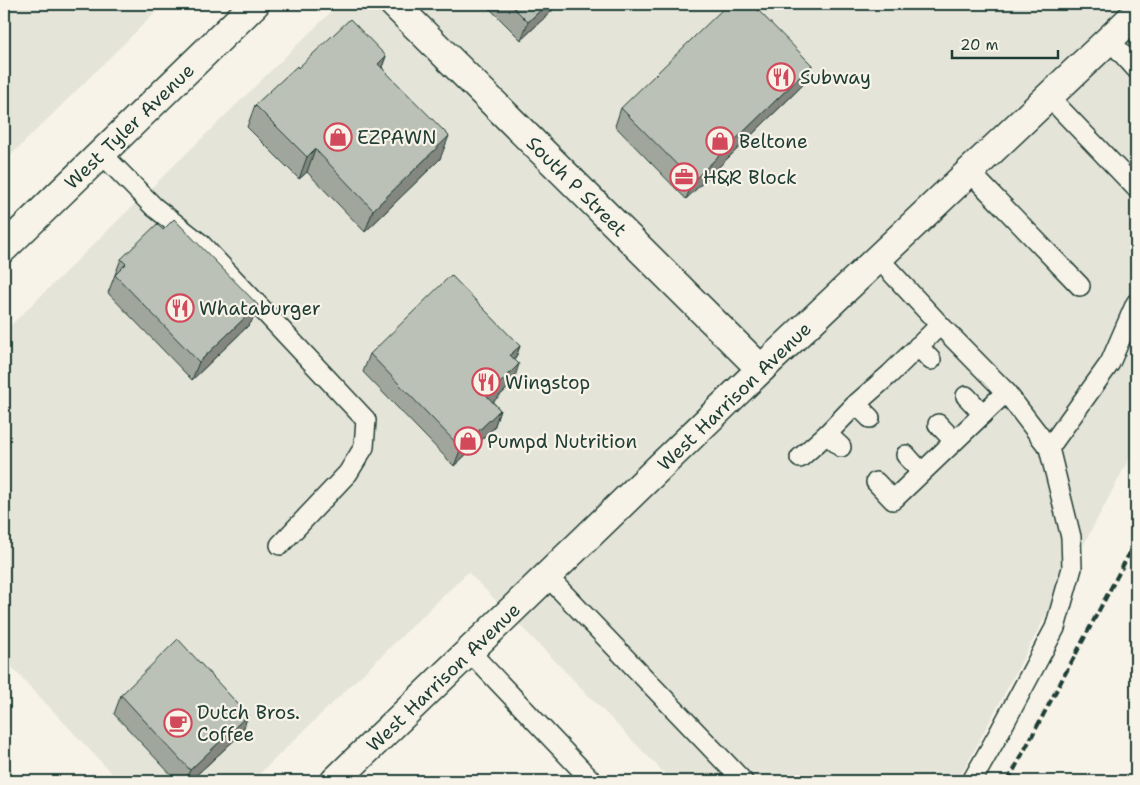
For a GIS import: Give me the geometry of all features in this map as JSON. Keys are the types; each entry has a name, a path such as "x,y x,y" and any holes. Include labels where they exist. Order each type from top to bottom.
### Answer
{"main road":[{"name":"West Tyler Avenue","path":"4,248 255,4"},
{"name":"South P Street","path":"394,4 760,369"},
{"name":"West Harrison Avenue","path":"335,781 760,369 1136,14"}],"lane":[{"path":"1109,39 1136,69"},
{"path":"1049,97 1136,188"},
{"path":"101,153 154,207 201,244 366,420 364,447 348,473 280,545"},
{"path":"970,171 1080,286"},
{"path":"878,258 1006,392 1049,448 1071,537 1072,568 1055,628 972,781"},
{"path":"1049,448 1110,363 1136,304"},
{"path":"800,458 856,404 896,381 918,346 940,325"},
{"path":"918,346 931,360"},
{"path":"876,482 893,500 1006,392"},
{"path":"966,396 983,414"},
{"path":"856,404 870,418"},
{"path":"938,424 954,441"},
{"path":"827,434 841,447"},
{"path":"906,455 922,472"},
{"path":"547,576 743,781"},
{"path":"470,651 592,781"}],"shaded area":[{"path":"4,4 164,4 4,162"},
{"path":"339,4 1136,4 1136,446 958,781 672,781 468,572 252,781 119,781 4,659 4,332"}],"building":[{"path":"510,4 547,4 528,22"},
{"path":"728,4 752,4 812,65 693,181 621,108"},
{"name":"EZPAWN","path":"350,19 386,56 378,64 449,136 373,210 315,149 307,157 255,105"},
{"name":"Whataburger","path":"174,219 258,305 199,362 115,275 126,264 121,259 157,224 163,230"},
{"path":"451,275 520,346 510,355 519,364 487,396 500,410 461,448 370,354"},
{"name":"Dutch Bros. Coffee","path":"178,639 248,715 190,770 121,695"}],"railway":[{"path":"1008,781 1136,541"}],"place":[{"name":"Subway","path":"781,77"},
{"name":"EZPAWN","path":"338,137"},
{"name":"Beltone","path":"720,141"},
{"name":"H&R Block","path":"684,177"},
{"name":"Whataburger","path":"180,308"},
{"name":"Wingstop","path":"486,382"},
{"name":"Pumpd Nutrition","path":"468,441"},
{"name":"Dutch Bros. Coffee","path":"178,723"}]}
